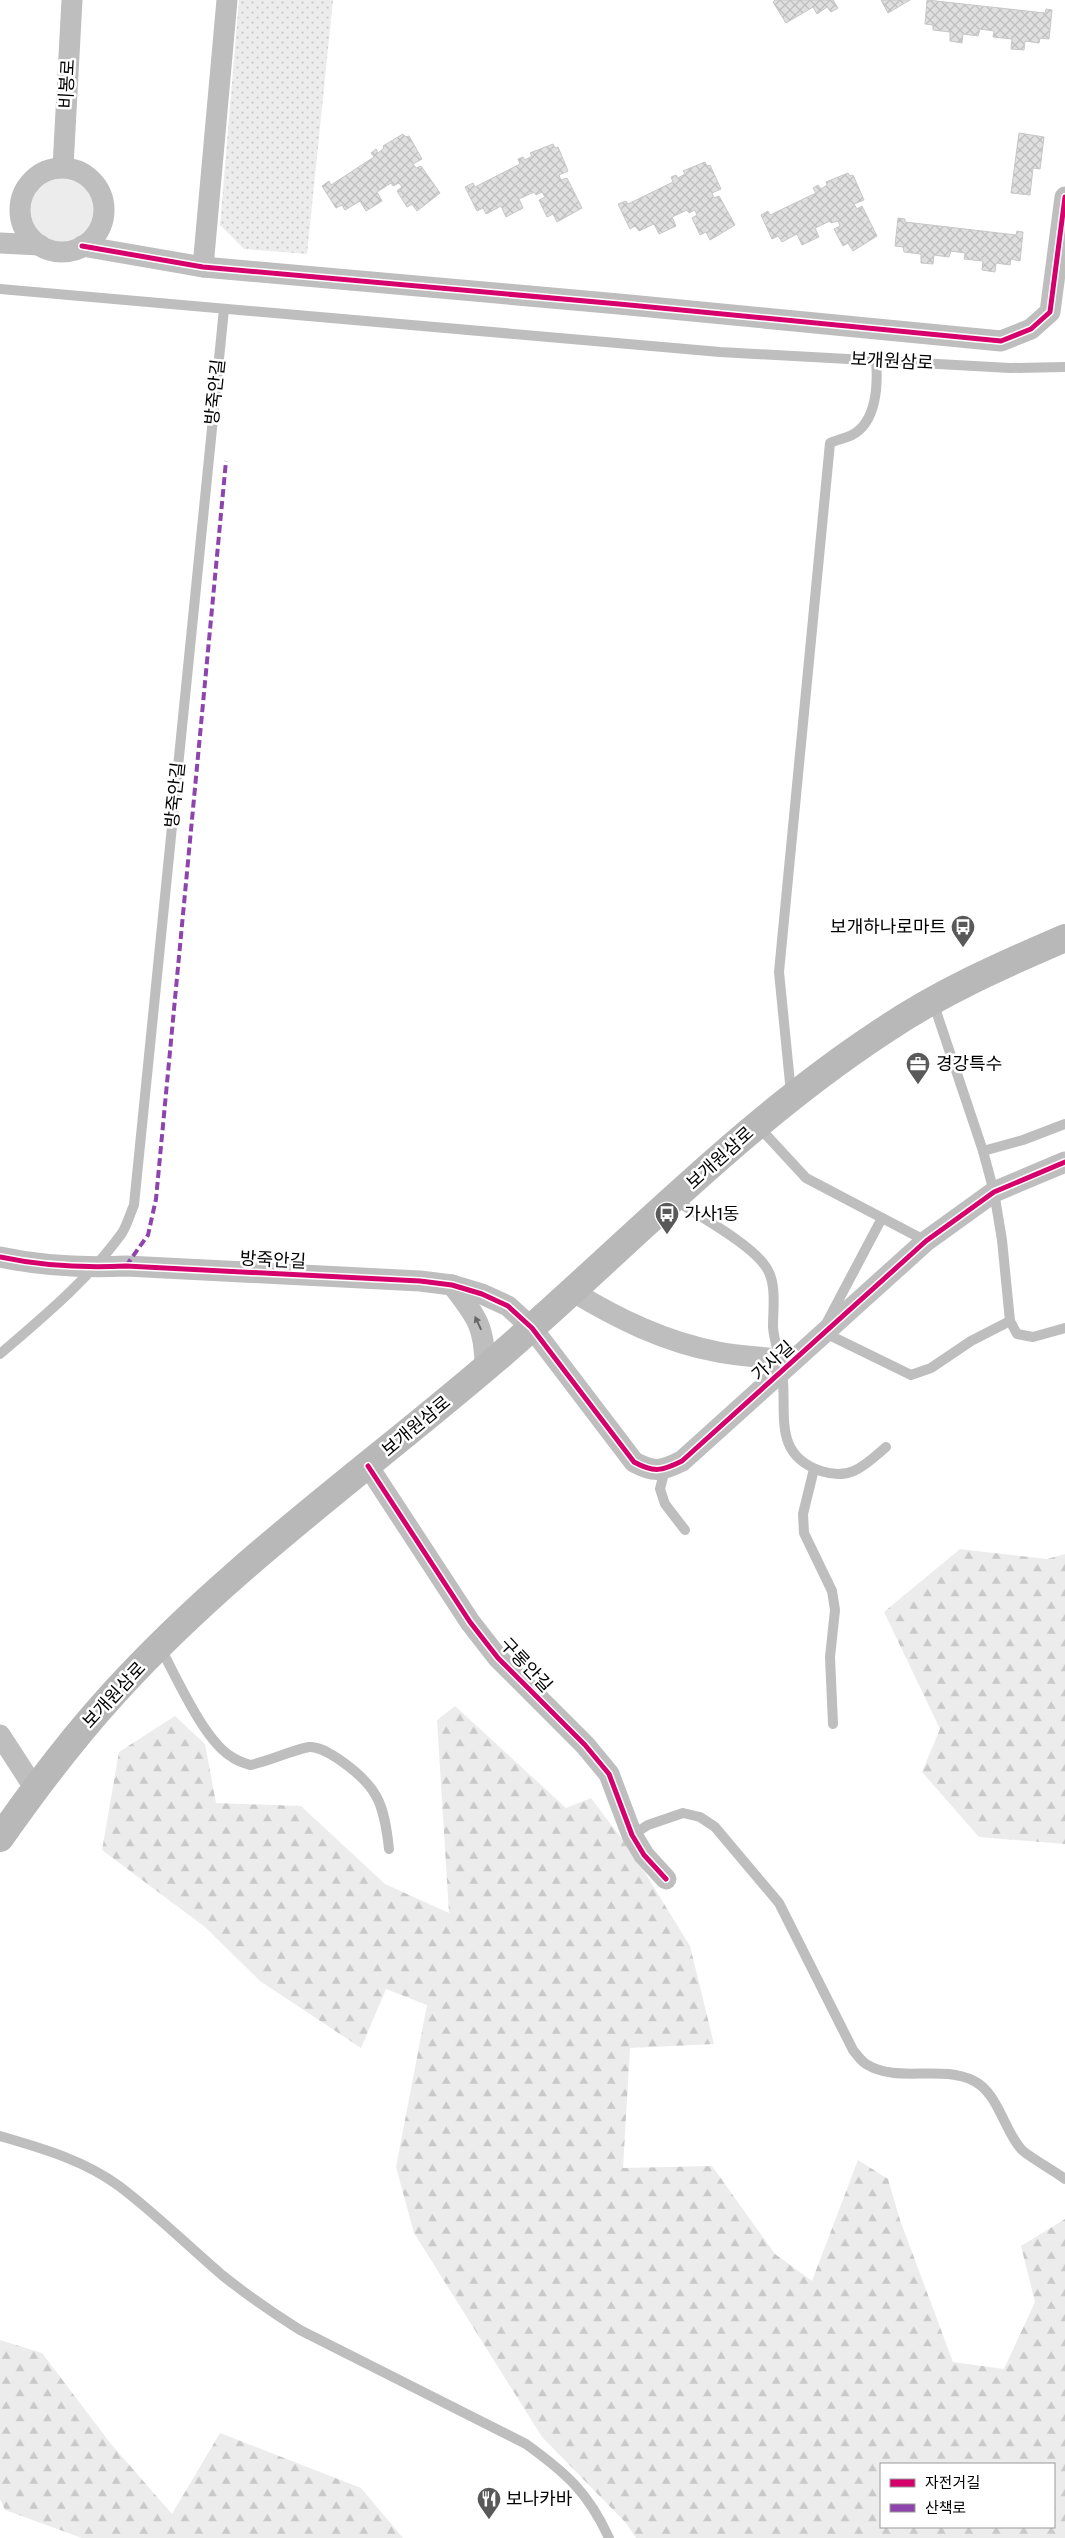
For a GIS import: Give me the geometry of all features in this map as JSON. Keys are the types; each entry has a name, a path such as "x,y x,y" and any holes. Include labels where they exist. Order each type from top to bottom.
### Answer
{"main road":[{"name":"보개원삼로","path":"0,1838 35,1789 109,1699 160,1646 270,1545 368,1466 532,1328 791,1097 886,1028 996,967 1065,938"}],"street":[{"name":"비봉로","path":"63,167 72,0"},
{"path":"203,267 227,0"},
{"path":"0,243 40,245 61,252 82,246 92,240 103,221 103,200 93,181 74,169 63,167 52,169 38,176 26,188 20,208 23,224 32,239 40,245"},
{"path":"82,246 203,267 578,300 1001,341 1031,329 1050,312 1065,196"},
{"name":"가사길","path":"665,1469 682,1461 781,1365 822,1336 926,1241 994,1192 1065,1162"},
{"name":"방죽안길","path":"0,1256 52,1265 126,1266 420,1281 452,1285 482,1294 508,1306 532,1328"},
{"path":"452,1285 471,1308 480,1325 485,1342 485,1368"},
{"path":"572,1291 611,1314 650,1332 684,1344 781,1365"},
{"path":"532,1328 634,1462 648,1470 665,1469"},
{"name":"구롱안길","path":"368,1466 470,1622 498,1658 585,1744 609,1774 632,1835 644,1855 666,1879"},
{"path":"0,1735 35,1789"}],"lane":[{"name":"보개원삼로","path":"0,289 720,352 1010,368 1065,367"},
{"name":"방죽안길","path":"91,1267 123,1232 134,1205 224,309"},
{"path":"791,1097 779,972 830,442 854,434 868,420 878,382 876,360"},
{"path":"933,1002 983,1151 994,1192 1002,1240 1010,1321 1017,1334 1032,1337 1065,1328"},
{"path":"983,1151 1023,1140 1065,1124"},
{"path":"757,1126 806,1178 926,1241"},
{"path":"674,1200 755,1254 767,1268 771,1279 774,1330 781,1365 785,1439 795,1457 814,1469 835,1476 860,1470 886,1447"},
{"path":"882,1218 845,1285 822,1336 911,1375 930,1368 971,1341 1010,1321"},
{"path":"0,1354 47,1313 91,1267"},
{"path":"665,1469 660,1489 665,1504 685,1530"},
{"path":"814,1469 803,1514 804,1533 832,1591 835,1610 830,1657 833,1724"},
{"path":"160,1646 206,1729 232,1757 250,1765 310,1747 326,1751 365,1778 378,1798 386,1817 389,1849"},
{"path":"632,1835 648,1825 683,1813 700,1817 715,1827 779,1903 853,2050 866,2064 886,2072 953,2073 976,2082 992,2098 1008,2130 1022,2151 1065,2179"},
{"path":"0,2136 51,2151 87,2167 118,2185 266,2309 300,2330 526,2444 559,2468 581,2490 609,2538"}],"green space":[{"path":"239,0 333,0 307,254 244,249 220,225"},
{"path":"63,174 76,177 87,184 94,195 97,208 94,221 87,232 76,239 63,242 50,239 39,232 32,221 29,208 32,195 39,184 50,177"},
{"path":"960,1549 1047,1559 1065,1554 1065,1844 979,1837 922,1772 940,1729 884,1612"},
{"path":"455,1706 566,1808 591,1798 634,1855 690,1946 714,2044 630,2048 623,2168 712,2166 775,2254 812,2281 858,2160 888,2179 900,2220 953,2362 1004,2369 1035,2302 1021,2246 1065,2219 1065,2538 636,2538 626,2523 542,2437 414,2233 396,2167 427,2005 386,1989 361,2048 260,1981 205,1927 102,1850 119,1752 175,1716 205,1744 216,1803 301,1806 385,1884 449,1913 437,1720"},
{"path":"0,2340 42,2353 111,2444 172,2514 220,2433 361,2488 403,2538 82,2538 5,2510 0,2499"}],"building":[{"path":"775,0 833,0 838,8 831,12 827,7 817,14 813,7 786,23 773,2"},
{"path":"881,0 910,0 888,13"},
{"path":"927,0 1045,13 1046,9 1052,10 1049,39 1040,38 1039,43 1025,41 1024,50 1011,49 1012,39 993,37 994,31 980,29 978,36 963,34 962,43 950,41 950,32 933,30 933,25 925,24"},
{"path":"1019,133 1044,137 1040,169 1033,168 1030,195 1011,193"},
{"path":"403,134 406,137 409,136 422,159 413,164 416,168 421,166 440,193 417,211 412,204 407,207 397,191 402,187 399,183 393,186 391,183 377,192 382,201 366,211 360,201 345,210 342,205 336,208 322,186 329,181 331,185 374,157 371,153 376,149 378,153 384,148 383,146"},
{"path":"553,144 555,148 558,147 568,171 559,175 561,180 567,178 582,208 557,222 553,214 547,217 539,200 545,197 542,192 536,195 534,192 519,199 523,208 506,217 501,206 486,214 483,208 477,211 465,187 473,183 475,187 520,164 518,159 523,157 525,160 532,156 530,153"},
{"path":"705,162 707,166 710,165 721,189 712,193 714,198 719,196 735,225 710,240 706,232 700,235 692,218 697,215 695,210 689,213 687,210 672,217 676,226 659,234 654,224 639,231 635,226 630,229 618,204 626,201 628,204 673,182 671,177 676,175 678,178 685,174 683,171"},
{"path":"848,173 850,176 853,175 864,200 854,204 857,209 862,206 877,236 853,251 848,243 843,246 834,229 840,226 838,221 831,223 830,221 815,228 819,237 802,245 797,234 782,242 778,236 772,239 761,215 768,211 770,215 816,193 813,188 818,185 821,189 827,185 826,182"},
{"path":"898,218 905,219 905,222 1016,235 1017,231 1023,232 1020,261 1011,259 1010,265 996,263 995,272 982,270 983,261 964,259 965,253 951,251 949,257 934,255 933,264 921,263 921,254 904,252 903,247 895,246"}],"marked path":[{"path":"126,1266 148,1235 156,1199 226,461"}],"cycle path":[{"path":"82,246 203,267 619,304 1001,341 1031,329 1050,312 1065,197"},
{"path":"0,1257 63,1266 126,1266 420,1281 452,1285 482,1294 508,1306 532,1328 634,1462 647,1468 663,1469 682,1461 926,1241 994,1192 1065,1162"},
{"path":"368,1466 470,1622 498,1658 585,1745 609,1774 632,1835 644,1855 666,1879"}],"place":[{"name":"보개하나로마트","path":"963,948"},
{"name":"경강특수","path":"918,1085"},
{"name":"가사1동","path":"667,1235"},
{"name":"보나카바","path":"489,2520"}]}
